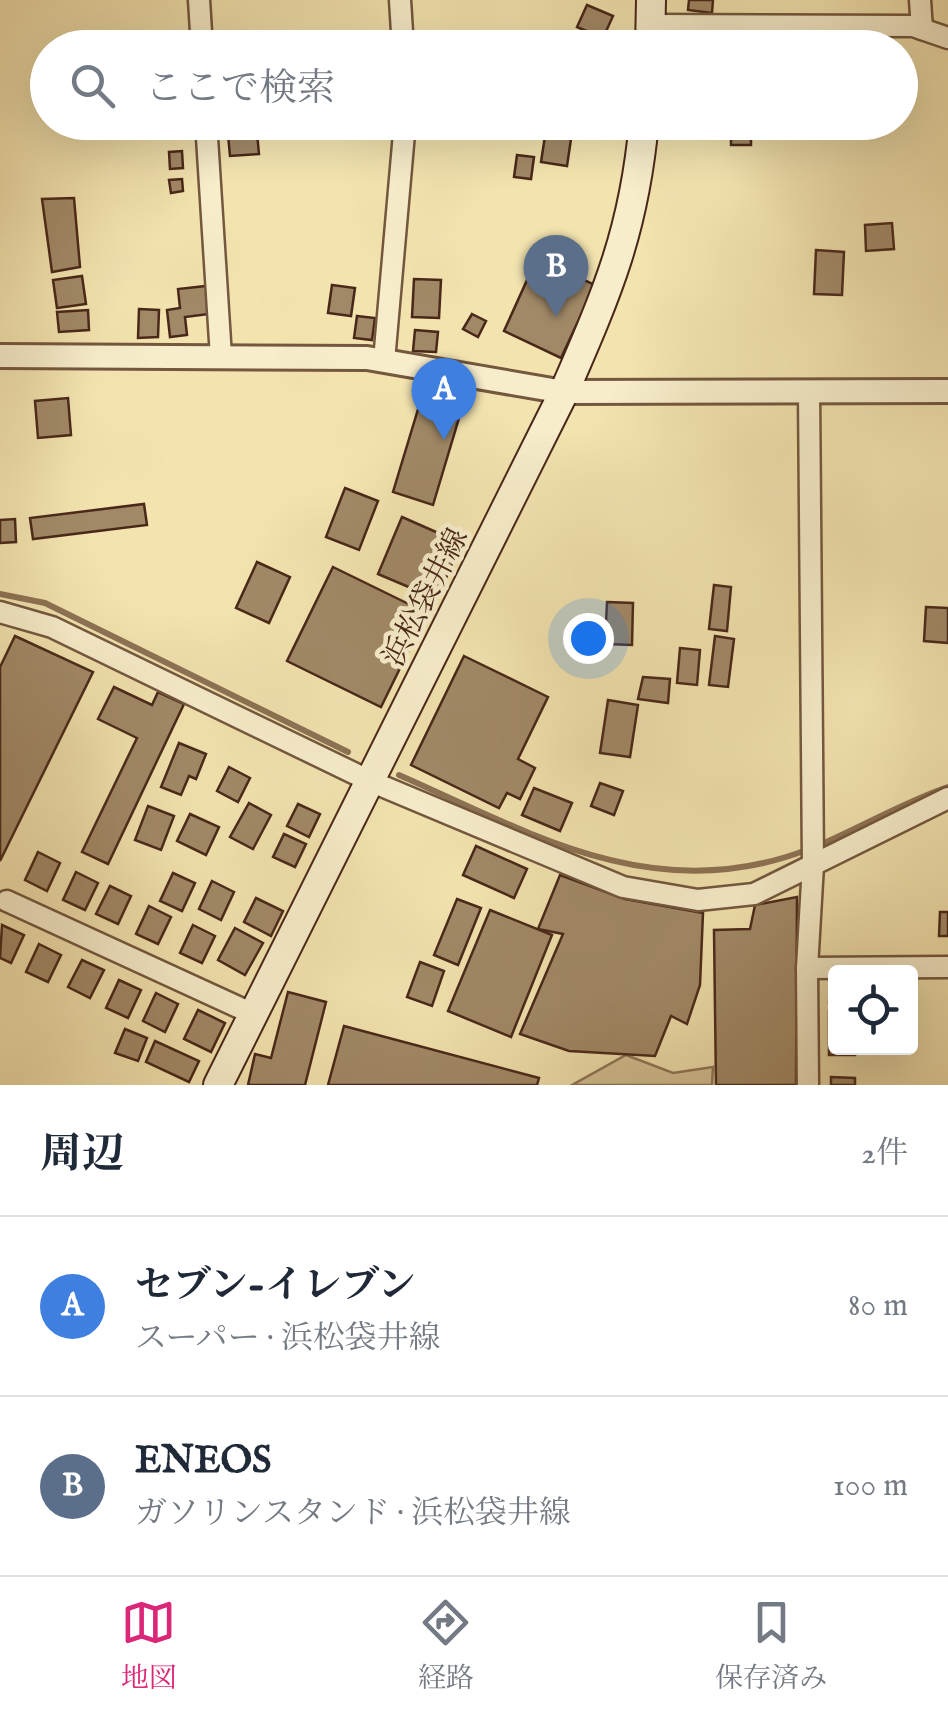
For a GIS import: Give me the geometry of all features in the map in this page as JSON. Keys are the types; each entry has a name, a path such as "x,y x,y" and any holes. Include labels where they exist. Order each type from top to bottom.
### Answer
{"main road":[{"name":"浜松袋井線","path":"218,1085 564,392 626,242 641,140"}],"street":[{"path":"199,0 201,30"},
{"path":"400,0 402,30"},
{"path":"920,0 922,29"},
{"path":"651,24 922,29 948,38"},
{"path":"207,140 222,357"},
{"path":"384,361 403,140"},
{"path":"0,356 384,361 564,392 948,391"},
{"path":"808,1085 807,968 813,865 809,391"},
{"path":"0,612 52,627 370,780 624,886 698,900 754,894 948,798"},
{"path":"7,900 251,1013"},
{"path":"807,968 948,967"}],"shaded area":[{"path":"626,1055 673,1073 713,1067 712,1085 572,1085"}],"building":[{"path":"689,0 713,0 712,13 688,10"},
{"path":"587,5 613,16 607,30 577,27"},
{"path":"228,140 258,140 259,154 230,156"},
{"path":"544,140 571,140 567,166 541,162"},
{"path":"731,140 751,140 751,145 731,145"},
{"path":"182,151 183,168 170,169 169,152"},
{"path":"517,155 534,157 531,179 514,177"},
{"path":"182,179 183,191 171,193 169,180"},
{"path":"74,198 80,267 52,272 42,199"},
{"path":"892,223 894,249 866,251 865,225"},
{"path":"816,250 844,252 842,295 814,294"},
{"path":"537,258 595,285 561,358 504,331"},
{"path":"82,276 86,304 57,308 53,280"},
{"path":"414,279 441,280 439,318 412,317"},
{"path":"332,285 355,288 351,316 328,313"},
{"path":"206,286 209,314 185,317 187,335 170,337 167,310 180,308 178,289"},
{"path":"139,309 159,310 158,337 138,338"},
{"path":"88,310 89,330 59,332 57,312"},
{"path":"472,314 486,321 478,337 463,329"},
{"path":"357,316 375,318 372,340 354,338"},
{"path":"415,330 438,332 436,352 413,351"},
{"path":"68,398 71,435 38,438 35,401"},
{"path":"419,406 459,418 433,505 393,492"},
{"path":"345,488 378,501 359,550 326,537"},
{"path":"144,504 147,525 33,539 30,518"},
{"path":"402,517 461,543 437,599 378,574"},
{"path":"15,519 16,542 0,543 0,520"},
{"path":"257,562 290,577 269,623 236,608"},
{"path":"333,567 427,613 381,707 287,661"},
{"path":"714,585 731,587 727,631 709,629"},
{"path":"607,602 633,603 632,645 605,644"},
{"path":"926,607 948,608 948,643 924,641"},
{"path":"15,636 93,672 0,861 0,667"},
{"path":"715,636 734,639 728,687 709,685"},
{"path":"680,648 700,650 697,685 677,683"},
{"path":"464,656 548,697 518,759 535,768 520,799 507,793 499,808 411,765"},
{"path":"643,677 670,679 668,703 638,699"},
{"path":"114,687 152,705 158,692 184,704 108,864 82,852 137,738 98,719"},
{"path":"608,700 638,705 630,757 600,753"},
{"path":"179,743 206,754 196,779 189,776 181,795 161,787"},
{"path":"229,767 250,778 238,802 217,791"},
{"path":"600,783 623,791 614,815 591,806"},
{"path":"534,788 572,803 560,831 522,815"},
{"path":"249,803 271,815 253,849 230,837"},
{"path":"298,804 320,814 309,837 287,826"},
{"path":"148,806 174,816 161,850 135,840"},
{"path":"190,814 219,827 206,855 177,841"},
{"path":"284,834 306,844 295,867 273,857"},
{"path":"476,846 527,869 514,898 463,875"},
{"path":"38,852 60,863 47,891 25,880"},
{"path":"76,872 98,883 85,910 63,900"},
{"path":"173,873 195,883 182,911 160,901"},
{"path":"560,875 625,899 703,913 700,985 687,1024 671,1016 655,1056 569,1051 520,1034 563,934 538,929"},
{"path":"212,881 234,892 221,920 199,909"},
{"path":"110,886 131,896 118,924 96,914"},
{"path":"797,897 796,1085 716,1085 714,930 750,929 755,905"},
{"path":"256,898 283,911 271,936 244,922"},
{"path":"457,899 481,908 458,965 434,955"},
{"path":"149,906 171,917 158,944 136,934"},
{"path":"490,910 552,935 511,1037 448,1011"},
{"path":"940,912 948,912 948,936 939,936"},
{"path":"2,925 24,935 11,963 0,958"},
{"path":"193,925 215,936 202,963 180,953"},
{"path":"235,928 263,943 245,975 218,960"},
{"path":"39,944 61,955 48,982 26,972"},
{"path":"82,960 104,970 90,998 68,987"},
{"path":"420,962 444,971 432,1006 407,997"},
{"path":"119,980 141,990 128,1018 106,1008"},
{"path":"288,992 326,1002 305,1085 248,1085 255,1054 271,1058"},
{"path":"156,993 178,1004 165,1032 143,1021"},
{"path":"198,1010 225,1023 211,1052 184,1039"},
{"path":"344,1026 539,1078 537,1085 328,1085"},
{"path":"125,1029 147,1038 138,1061 115,1053"},
{"path":"155,1041 199,1061 189,1082 146,1062"},
{"path":"831,1077 855,1078 855,1085 831,1085"}],"waterway":[{"path":"0,594 45,603 348,752"},
{"path":"399,775 493,818 586,854 683,871 734,868 786,857 948,787"}],"place":[{"name":"ENEOS","path":"556,317"},
{"name":"セブン-イレブン","path":"444,440"}]}
